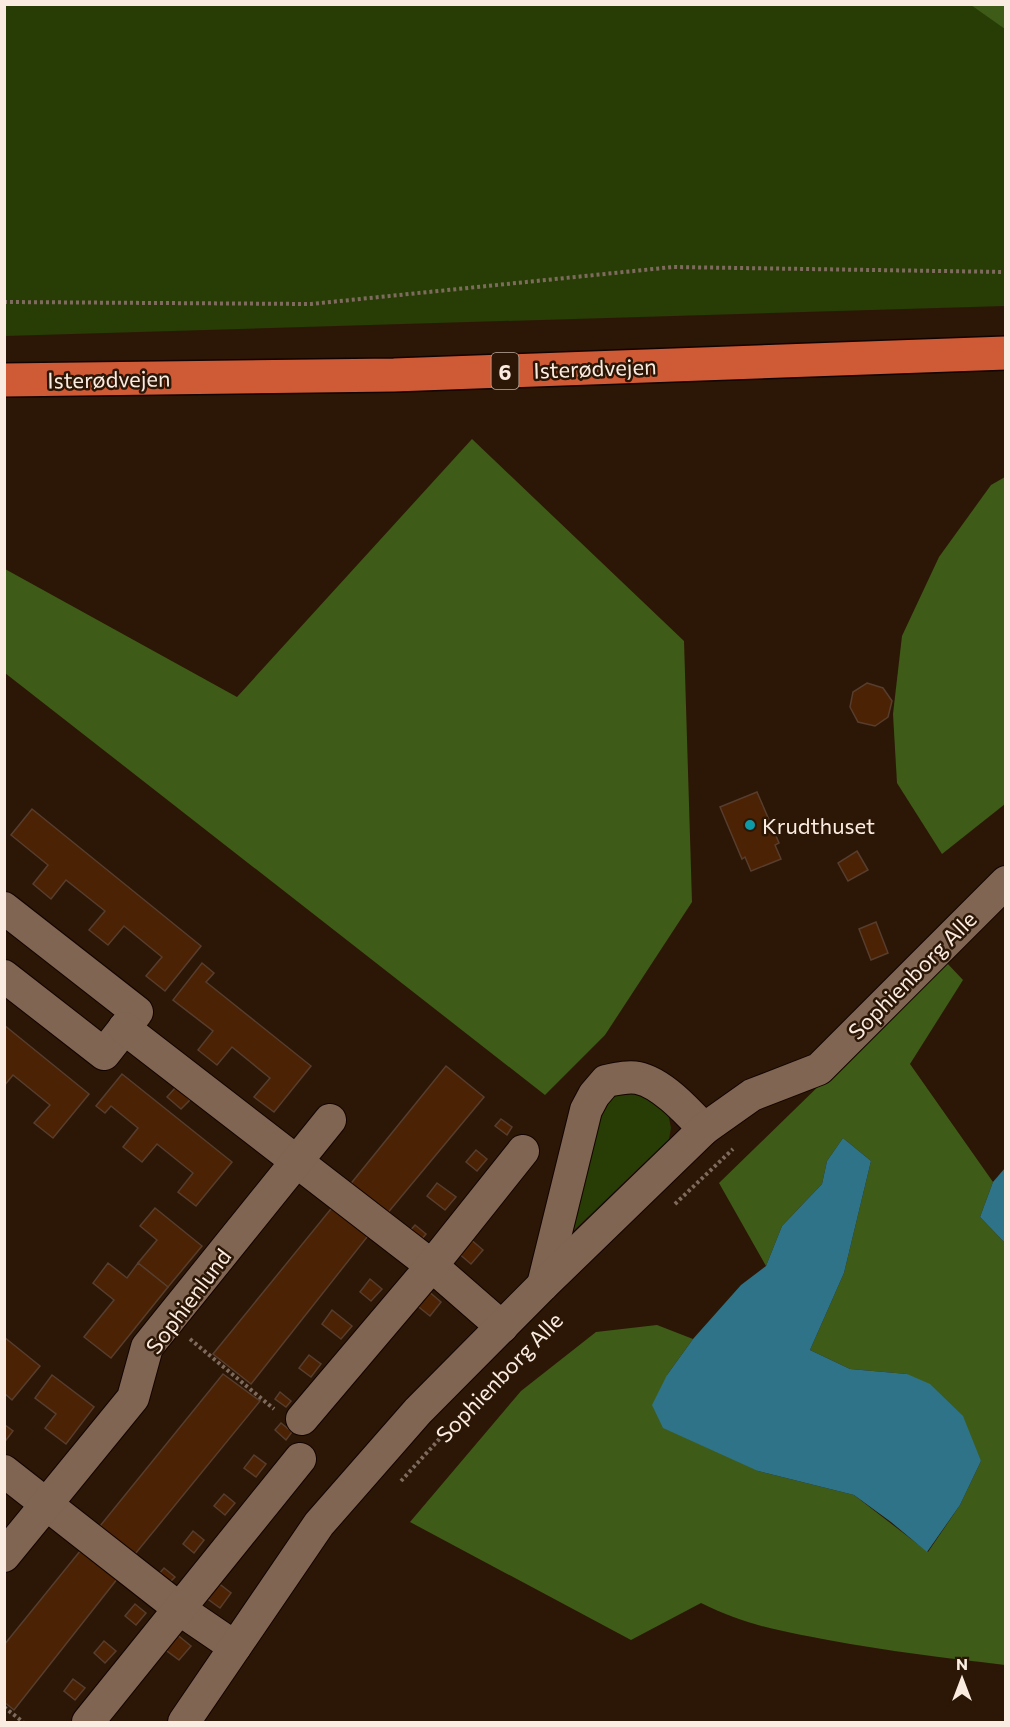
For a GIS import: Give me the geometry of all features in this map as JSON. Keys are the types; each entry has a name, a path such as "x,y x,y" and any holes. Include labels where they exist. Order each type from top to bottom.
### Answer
{"highway":[{"name":"Isterødvejen","path":"4,380 394,375 1005,353"}],"street":[{"name":"Sophienborg Alle","path":"184,1722 319,1524 418,1411 543,1285 704,1129 752,1095 819,1068 1005,882"},
{"path":"4,908 136,1012 104,1054 4,976"},
{"path":"124,1028 432,1266 502,1327"},
{"name":"Sophienborg Alle","path":"543,1285 586,1110 606,1080 624,1077 640,1078 671,1095 704,1129"},
{"name":"Sophienlund","path":"4,1556 134,1398 147,1347 330,1120"},
{"path":"290,1415 432,1266 523,1151"},
{"path":"88,1722 300,1459"},
{"path":"4,1471 179,1608 235,1647"}],"path":[{"path":"4,302 311,304 673,267 1005,272"},
{"path":"674,1205 734,1149"},
{"path":"169,1321 290,1415"},
{"name":"Sophienborg Alle","path":"399,1484 469,1407"},
{"path":"4,1707 23,1722"}],"green space":[{"path":"4,5 1005,5 1005,306 5,336"},
{"path":"971,5 1005,5 1005,29"},
{"path":"472,439 684,641 692,902 605,1035 545,1095 5,673 5,569 237,697"},
{"path":"1005,477 1005,804 942,854 897,783 893,714 902,636 939,557 991,485"},
{"path":"946,962 963,980 910,1064 993,1182 980,1217 1005,1243 1005,1665 894,1651 794,1634 748,1622 701,1603 631,1640 410,1522 521,1391 596,1332 657,1325 693,1339 667,1375 758,1471 854,1495 928,1552 960,1505 981,1461 907,1374 850,1369 810,1350 844,1273 871,1161 843,1138 827,1161 822,1184 782,1226 766,1266 719,1183"},
{"path":"636,1090 668,1113 671,1128 669,1139 563,1241 597,1113 611,1096"}],"water":[{"path":"843,1138 871,1161 844,1273 810,1350 850,1369 907,1374 930,1384 963,1416 981,1461 960,1505 927,1552 854,1495 758,1471 663,1428 652,1405 667,1375 693,1339 741,1285 766,1266 782,1226 822,1184 827,1161"},
{"path":"1005,1168 1005,1243 980,1217 993,1182"}],"building":[{"path":"867,683 883,688 892,701 888,717 875,726 858,722 850,707 853,692"},
{"name":"Krudthuset","path":"757,792 779,843 775,845 781,859 751,871 745,857 742,859 720,807"},
{"path":"32,809 201,946 165,991 146,976 162,957 124,926 108,945 89,930 105,911 66,880 51,899 33,884 48,865 11,835"},
{"path":"857,851 868,870 848,881 838,863"},
{"path":"876,922 888,953 871,960 859,929"},
{"path":"202,963 214,973 206,982 311,1066 274,1112 254,1097 270,1078 232,1047 217,1065 198,1050 213,1031 173,1000"},
{"path":"4,1025 89,1094 53,1138 34,1123 50,1105 13,1075 4,1086"},
{"path":"446,1066 484,1097 386,1215 349,1186"},
{"path":"122,1074 232,1162 196,1206 178,1192 193,1173 157,1144 142,1162 123,1147 138,1128 111,1106 105,1113 96,1106"},
{"path":"176,1087 190,1100 181,1109 167,1097"},
{"path":"501,1119 512,1127 507,1135 495,1126"},
{"path":"476,1150 487,1159 477,1171 466,1162"},
{"path":"437,1183 456,1197 445,1210 427,1196"},
{"path":"339,1199 375,1227 251,1384 213,1354"},
{"path":"155,1208 202,1246 168,1287 138,1263 157,1240 140,1226"},
{"path":"415,1225 426,1234 420,1241 409,1232"},
{"path":"469,1238 483,1250 471,1264 457,1252"},
{"path":"108,1263 127,1278 138,1263 168,1287 111,1358 84,1337 114,1300 93,1283"},
{"path":"370,1279 382,1289 371,1301 360,1292"},
{"path":"427,1290 441,1302 430,1316 415,1304"},
{"path":"332,1310 352,1326 341,1339 322,1324"},
{"path":"4,1337 40,1366 12,1400 4,1393"},
{"path":"309,1355 321,1364 311,1377 299,1368"},
{"path":"223,1374 260,1401 131,1559 96,1531"},
{"path":"52,1375 94,1407 66,1444 45,1428 56,1414 35,1398"},
{"path":"280,1392 291,1401 286,1407 275,1399"},
{"path":"281,1423 292,1432 286,1440 275,1430"},
{"path":"5,1425 13,1431 6,1440 4,1439"},
{"path":"254,1455 266,1464 256,1477 244,1468"},
{"path":"224,1494 235,1503 225,1515 214,1506"},
{"path":"193,1531 204,1540 194,1553 183,1544"},
{"path":"89,1540 125,1569 14,1710 4,1702 4,1645"},
{"path":"164,1568 175,1577 169,1583 158,1575"},
{"path":"217,1582 231,1593 220,1608 205,1597"},
{"path":"135,1604 146,1613 136,1625 125,1616"},
{"path":"175,1633 191,1646 179,1660 163,1648"},
{"path":"104,1641 116,1651 105,1663 94,1653"},
{"path":"73,1679 85,1688 75,1700 64,1691"}],"place":[{"name":"Krudthuset","path":"750,825"}]}
